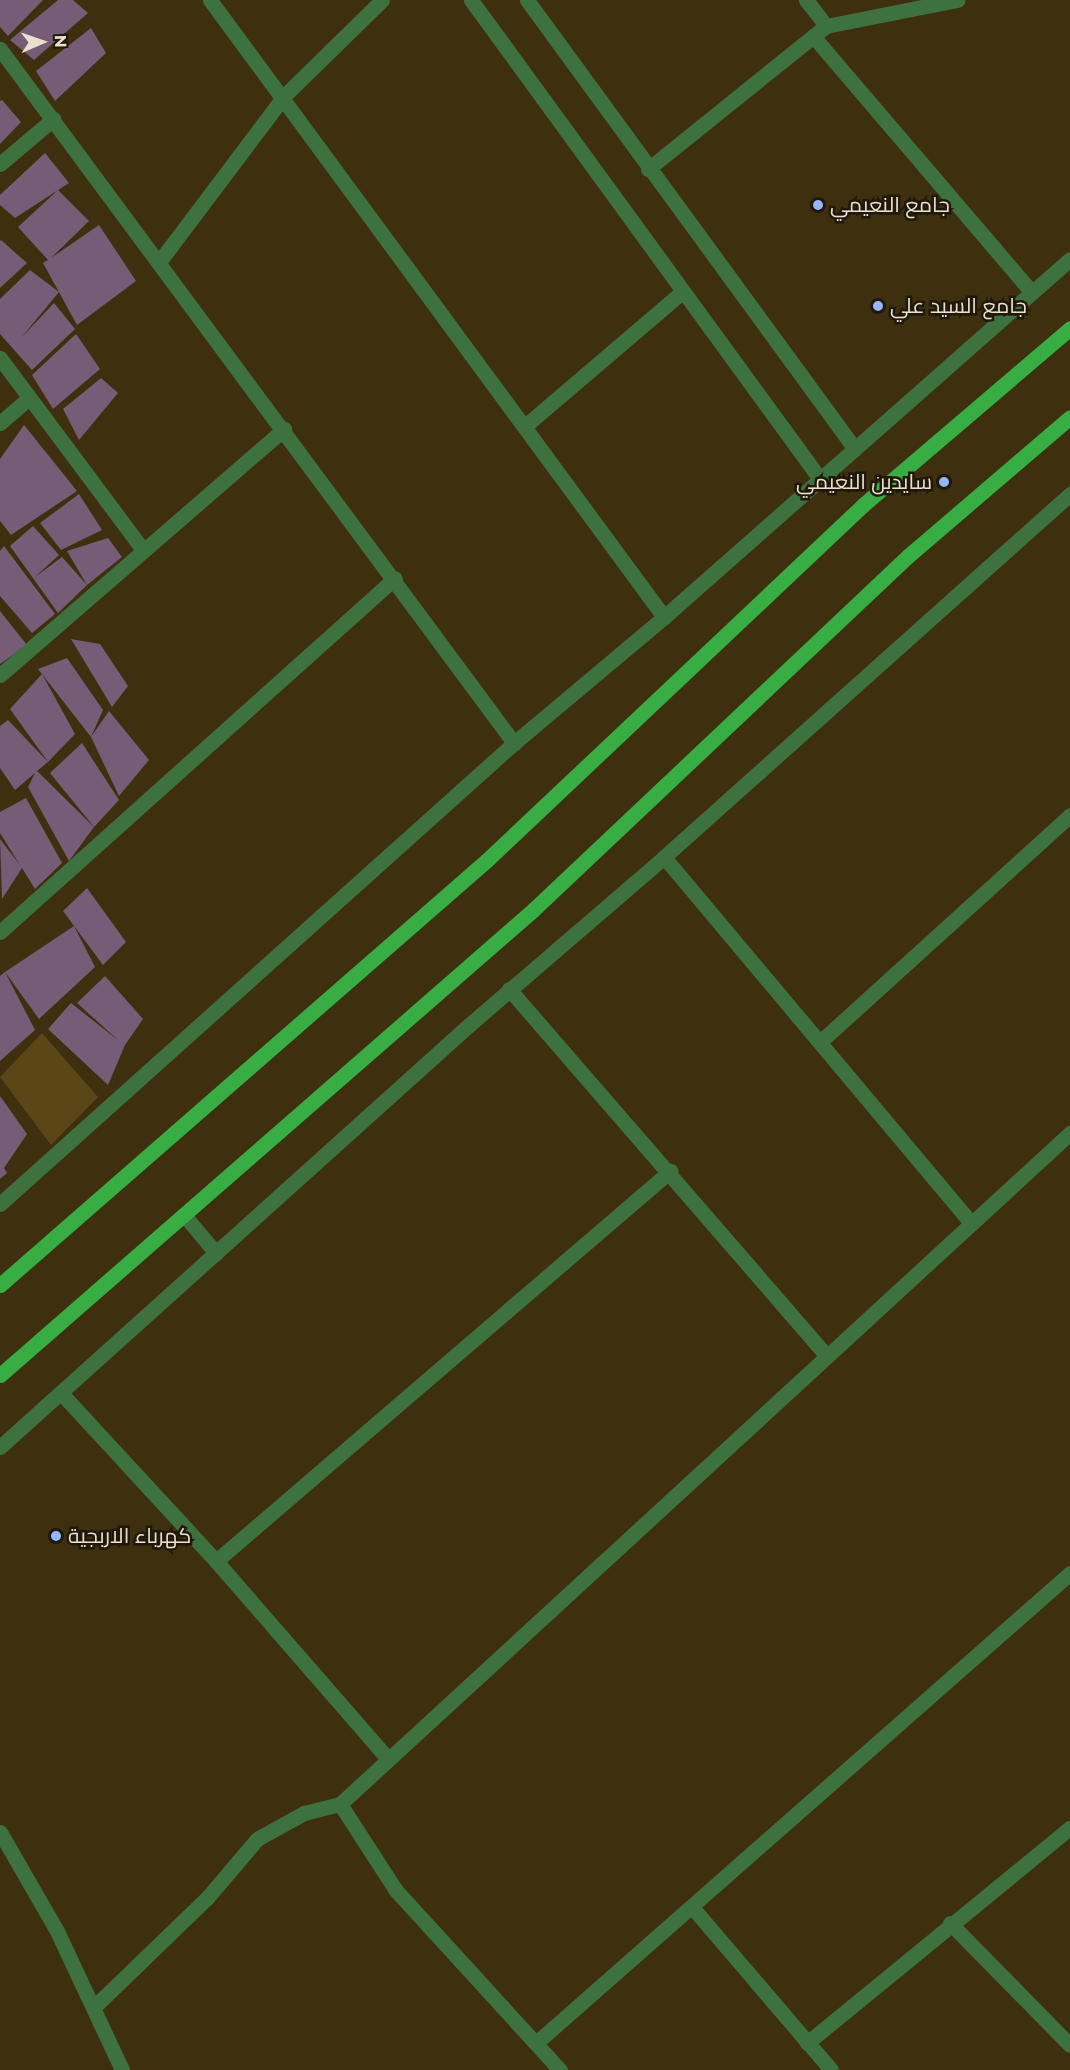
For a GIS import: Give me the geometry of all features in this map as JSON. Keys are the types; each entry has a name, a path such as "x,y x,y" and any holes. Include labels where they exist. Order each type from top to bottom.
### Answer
{"main road":[{"path":"0,1285 487,860 863,505 1070,328"},
{"path":"0,1376 533,910 908,556 1070,417"}],"street":[{"path":"210,0 284,96 664,617"},
{"path":"159,262 284,96 382,0"},
{"path":"471,0 681,292 820,479"},
{"path":"527,0 648,169 855,449"},
{"path":"806,0 819,31 1032,292"},
{"path":"648,169 819,31 957,0"},
{"path":"0,49 395,578 514,743"},
{"path":"0,164 53,119"},
{"path":"0,1204 514,743 664,617 1070,259"},
{"path":"525,426 681,292"},
{"path":"0,358 143,550"},
{"path":"0,423 29,398"},
{"path":"0,675 284,429"},
{"path":"0,1447 509,989 664,857 1070,494"},
{"path":"0,932 395,578"},
{"path":"821,1041 1070,815"},
{"path":"664,857 821,1041 971,1223"},
{"path":"509,989 670,1171 826,1355"},
{"path":"94,2006 177,1929 257,1839 304,1813 340,1804 1070,1133"},
{"path":"216,1562 670,1171"},
{"path":"184,1215 216,1253"},
{"path":"61,1393 216,1562 387,1759"},
{"path":"536,2043 1070,1573"},
{"path":"340,1804 395,1889 560,2070"},
{"path":"807,2043 950,1923 1070,1828"},
{"path":"0,1832 94,2006 122,2070"},
{"path":"692,1906 831,2070"},
{"path":"950,1923 1070,2045"}],"shaded area":[{"path":"42,1033 98,1097 51,1145 0,1077"}],"building":[{"path":"0,0 43,0 8,36 0,27"},
{"path":"58,0 73,0 88,13 34,60 10,40"},
{"path":"91,28 106,53 55,101 36,71"},
{"path":"2,100 21,122 0,144 0,101"},
{"path":"45,153 69,183 15,218 0,205 0,195"},
{"path":"58,190 89,221 51,258 99,225 136,281 77,325 43,263 48,260 18,227"},
{"path":"0,241 27,263 0,288"},
{"path":"30,270 59,292 21,338 54,303 75,329 32,370 0,334 0,299"},
{"path":"76,334 100,369 53,409 32,375"},
{"path":"101,378 118,393 79,440 63,409"},
{"path":"24,425 77,491 11,535 0,521 0,459"},
{"path":"79,494 102,530 61,550 40,523"},
{"path":"33,526 59,555 35,577 62,557 87,585 58,613 10,546"},
{"path":"108,538 122,557 87,585 67,551"},
{"path":"4,546 55,614 32,633 0,596 0,551"},
{"path":"0,611 27,645 0,664"},
{"path":"71,639 100,644 128,686 112,707"},
{"path":"67,658 103,710 91,737 38,669"},
{"path":"42,674 75,734 48,762 10,709"},
{"path":"109,711 149,760 119,796 91,737"},
{"path":"8,720 48,762 37,771 94,827 69,861 28,787 35,773 15,790 0,768 0,726"},
{"path":"82,743 119,800 94,827 50,773"},
{"path":"26,798 62,863 35,889 22,868 2,899 0,839 20,865 0,833 0,812"},
{"path":"87,888 126,942 103,965 63,911"},
{"path":"74,926 95,967 39,1019 5,972"},
{"path":"5,972 35,1030 0,1061 0,976"},
{"path":"105,976 143,1019 125,1045 108,1085 48,1029 71,1003 119,1041 77,1003"},
{"path":"0,1096 27,1134 4,1168 7,1173 0,1179"}],"place":[{"name":"جامع النعيمي","path":"818,205"},
{"name":"جامع السيد علي","path":"878,306"},
{"name":"سايدين النعيمي","path":"944,482"},
{"name":"كهرباء الاربجية","path":"56,1536"}]}
